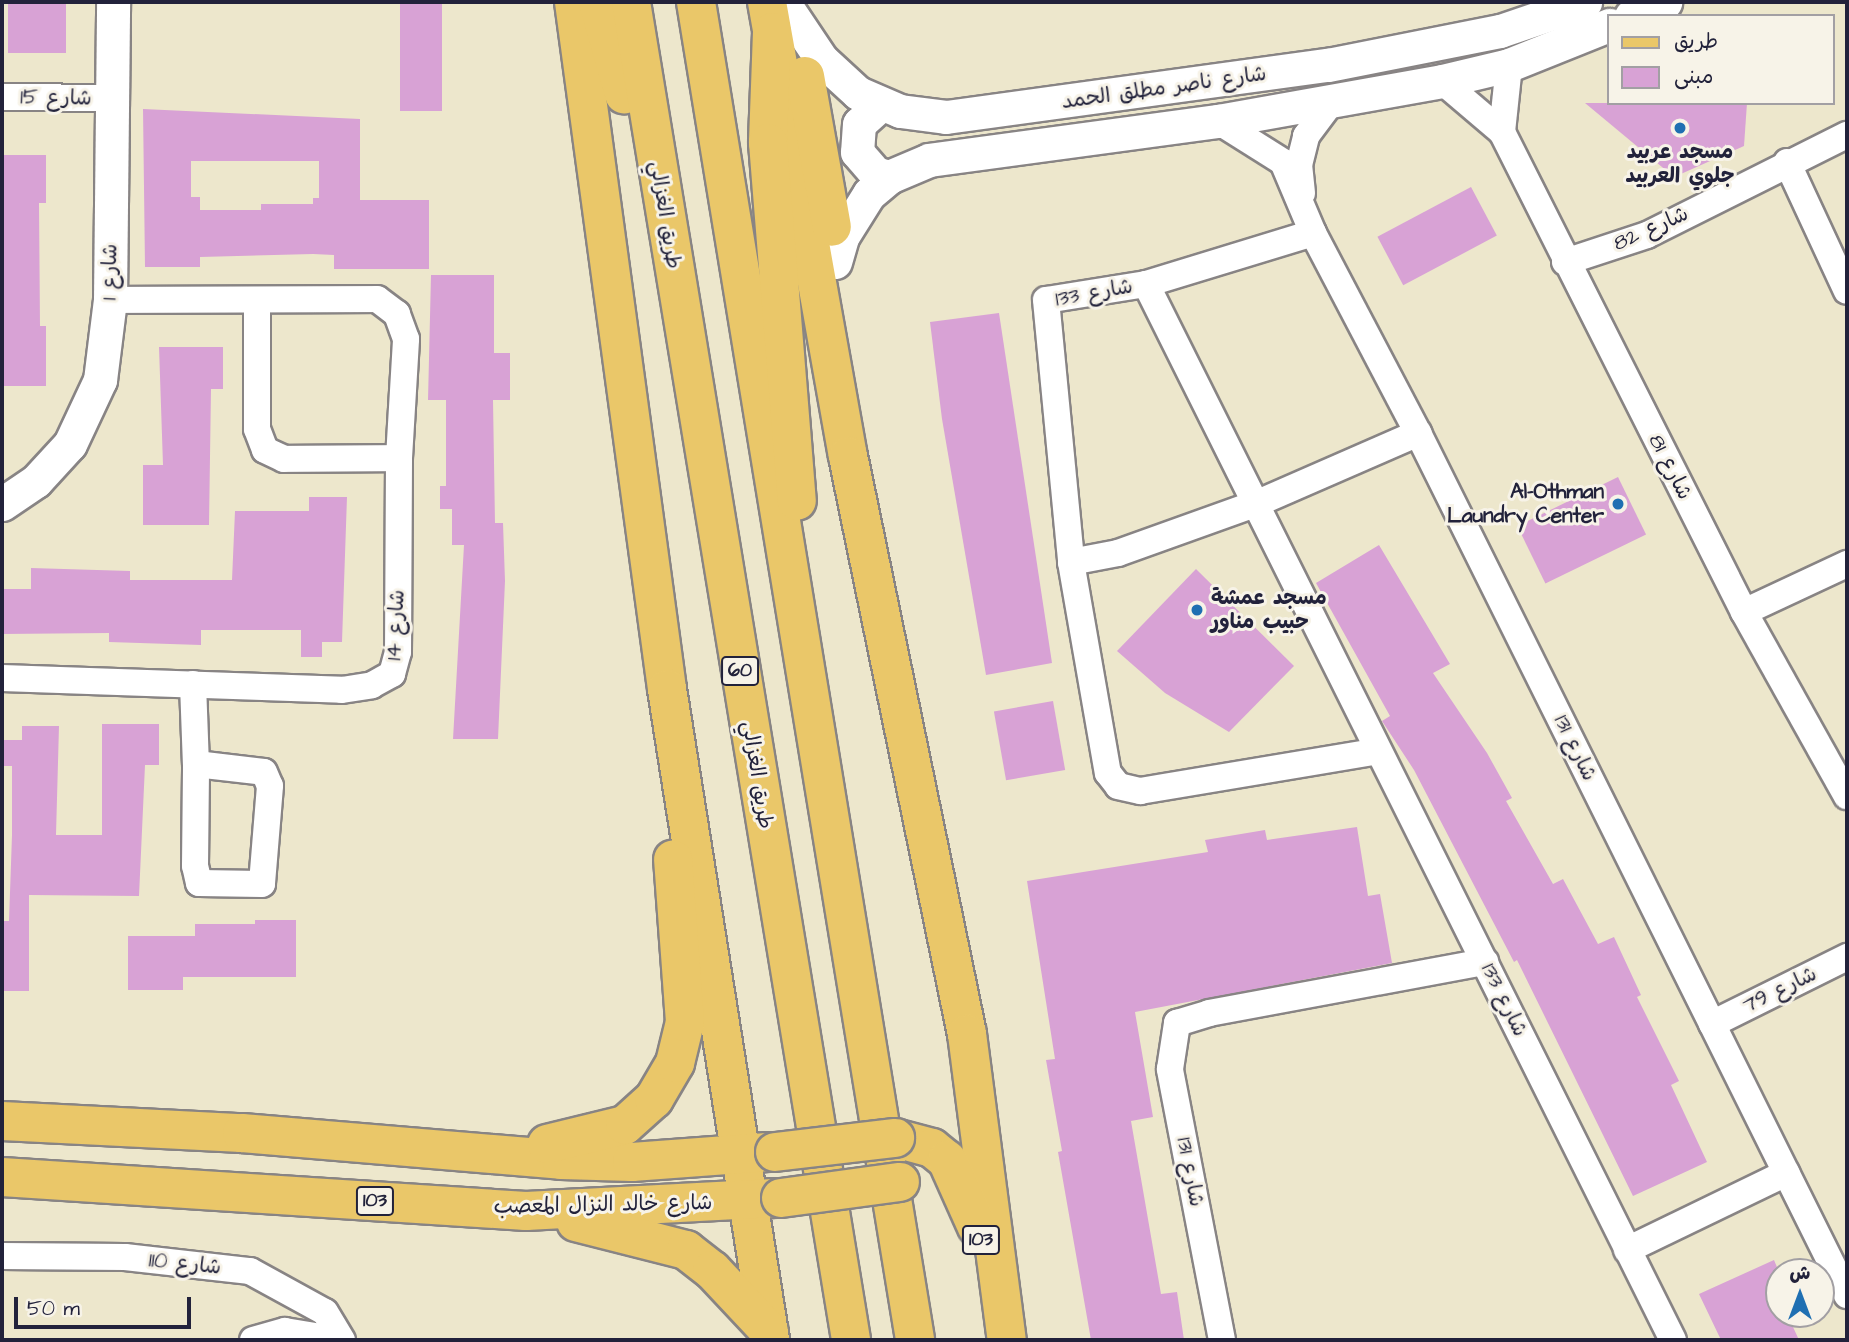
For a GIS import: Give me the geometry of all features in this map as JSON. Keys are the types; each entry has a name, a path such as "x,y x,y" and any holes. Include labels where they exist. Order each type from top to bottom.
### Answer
{"main road":[{"path":"574,2 667,689 765,1199 769,1336"},
{"path":"598,2 685,341"},
{"name":"طريق الغزالي","path":"631,2 851,1340"},
{"path":"696,2 915,1340"},
{"path":"776,9 768,143 792,399 805,678"},
{"path":"776,9 817,130 835,262 848,456"},
{"path":"776,9 848,456 967,1034 1006,1332"},
{"path":"491,1152 593,1136 625,1125 654,1099 675,1063 685,1022 676,937 667,689"},
{"path":"947,1160 962,1125 967,1034"},
{"name":"شارع خالد النزال المعصب","path":"2,1121 632,1162 758,1153 895,1138 932,1148 947,1160 918,1178 900,1182 765,1199 526,1211 2,1177"},
{"name":"103","path":"947,1160 976,1222 1006,1332"},
{"path":"526,1211 686,1250 712,1270 769,1336"}],"street":[{"name":"شارع 1","path":"2,503 36,481 70,444 100,380 110,300 113,2"},
{"name":"شارع ناصر مطلق الحمد","path":"776,9 822,60 858,93 880,105 923,115 969,116 1328,65 1500,31 1585,2"},
{"path":"1636,14 1665,2"},
{"name":"شارع ناصر مطلق الحمد","path":"835,262 854,215 889,177 951,155 1218,121 1442,81 1508,65 1608,24"},
{"path":"1502,132 1508,65"},
{"name":"شارع 81","path":"1442,81 1502,132 1565,262 1744,612 1847,796"},
{"name":"شارع 15","path":"2,97 110,99"},
{"name":"شارع 131","path":"1303,202 1300,165 1306,136 1333,100"},
{"path":"880,105 859,124 857,152 875,173 889,177"},
{"name":"شارع 131","path":"1218,121 1283,162 1303,202 1314,233 1418,433 1847,1295"},
{"name":"شارع 82","path":"1565,262 1647,235 1787,162 1847,135"},
{"path":"1787,162 1847,291"},
{"name":"شارع 133","path":"1314,233 1146,284 1046,300 1071,562 1108,773 1118,786 1140,791 1378,751"},
{"name":"شارع 133","path":"1146,284 1258,503 1378,751 1673,1340"},
{"name":"شارع 14","path":"2,678 342,690 372,685 392,674 398,652 398,458 406,339 397,314 377,299 257,302 110,300"},
{"path":"257,302 257,429 265,450 284,459 398,458"},
{"path":"1071,562 1118,553 1258,503 1418,433"},
{"path":"1744,612 1847,564"},
{"path":"193,684 196,764 195,866 199,883 262,884 270,786 264,772 196,764"},
{"name":"شارع 79","path":"1712,1024 1847,957"},
{"name":"شارع 131","path":"1222,1340 1170,1069 1177,1024 1209,1013 1485,962"},
{"path":"1627,1250 1786,1173"},
{"name":"شارع 110","path":"2,1256 125,1257 250,1271 325,1312 341,1340"},
{"name":"شارع 110","path":"253,1340 285,1331 341,1340"}],"building":[{"path":"8,2 66,2 66,53 8,53"},
{"path":"400,2 442,2 442,111 400,111"},
{"name":"مسجد عربيد جلوي العربيد","path":"1585,103 1747,105 1744,146 1674,177"},
{"path":"143,109 360,119 360,200 429,200 429,269 334,269 334,255 313,254 200,257 200,267 145,267","holes":["191,161 319,161 319,198 313,198 313,204 261,204 261,210 200,210 200,197 191,197"]},
{"path":"4,155 46,155 46,203 39,203 40,326 46,326 46,386 2,386"},
{"path":"1471,187 1497,236 1403,285 1377,237"},
{"path":"431,275 494,275 494,353 510,353 510,400 493,400 495,523 503,523 505,581 498,739 453,739 464,545 452,545 452,509 440,509 440,486 446,486 446,400 428,400"},
{"path":"999,313 1052,663 986,675 942,419 930,322"},
{"path":"159,347 223,347 223,389 211,389 209,525 143,525 143,465 163,465"},
{"path":"1618,477 1646,535 1545,584 1517,526"},
{"path":"309,497 347,497 342,642 322,642 322,657 301,657 301,630 201,630 201,645 109,642 109,633 2,634 2,589 31,589 31,568 130,571 130,580 232,580 235,511 309,511"},
{"path":"1379,545 1450,664 1433,673 1487,753 1512,798 1506,801 1553,884 1563,879 1598,944 1614,937 1641,995 1637,997 1679,1081 1671,1085 1707,1162 1633,1196 1517,960 1514,962 1414,770 1382,721 1390,716 1316,583"},
{"name":"مسجد عمشة حبيب مناور","path":"1196,569 1294,666 1229,732 1165,693 1117,651"},
{"path":"1053,701 1065,770 1006,780 994,711"},
{"path":"102,724 159,724 159,765 145,765 139,896 29,895 29,991 2,991 2,921 9,921 12,766 2,766 2,740 22,740 22,726 59,726 56,835 102,835"},
{"path":"1357,827 1368,896 1380,894 1392,963 1135,1012 1153,1117 1131,1121 1161,1294 1177,1292 1184,1340 1091,1340 1058,1152 1062,1151 1046,1060 1055,1059 1027,881 1208,852 1205,840 1265,830 1267,840"},
{"path":"255,920 296,920 296,977 183,977 183,990 128,990 128,936 195,936 195,924 255,924"},
{"path":"1765,1264 1765,1328 1793,1328 1799,1340 1721,1340 1699,1294"}],"place":[{"name":"مسجد عربيد جلوي العربيد","path":"1680,128"},
{"name":"Al-Othman Laundry Center","path":"1618,504"},
{"name":"مسجد عمشة حبيب مناور","path":"1197,610"}]}
